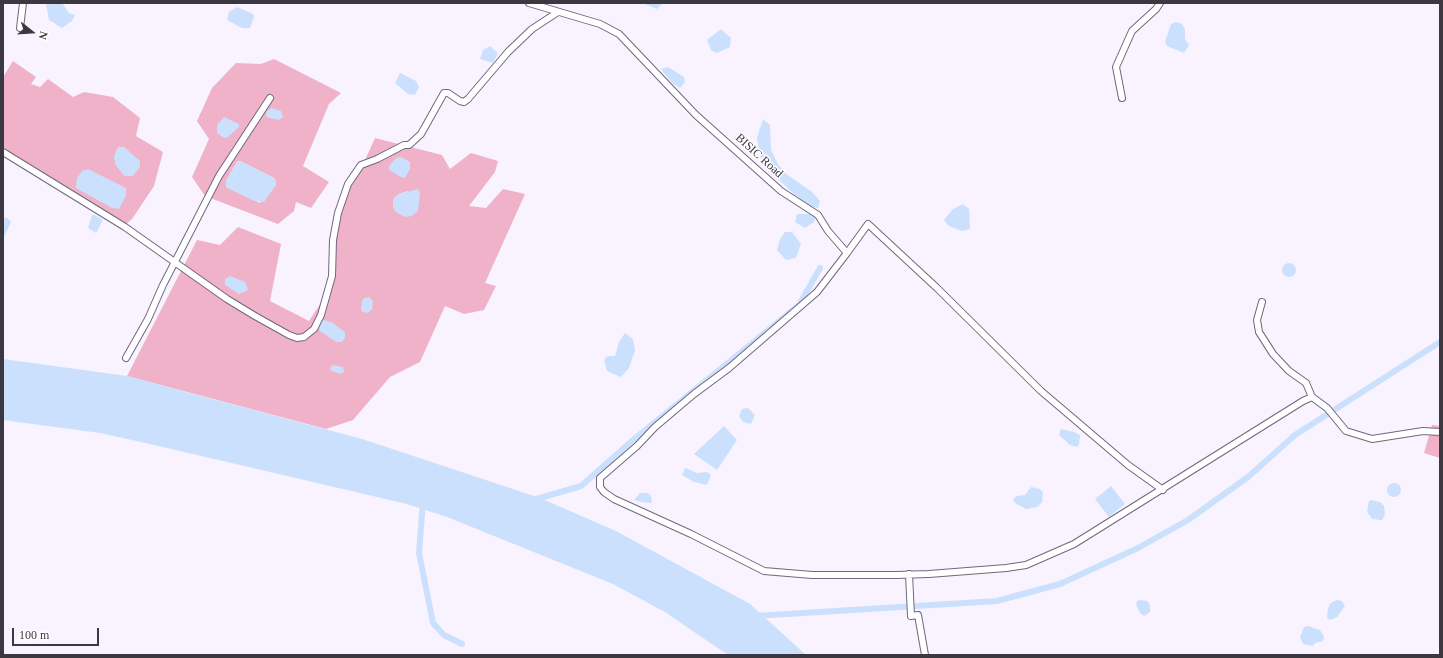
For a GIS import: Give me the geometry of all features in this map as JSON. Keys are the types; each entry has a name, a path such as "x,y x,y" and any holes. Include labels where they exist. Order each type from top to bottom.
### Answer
{"street":[{"path":"20,28 23,3"},
{"name":"BISIC Road","path":"529,3 600,24 619,34 696,115 781,190 818,214 828,231 847,253"},
{"path":"1122,98 1116,67 1132,31 1156,9 1160,3"},
{"path":"3,152 125,227 227,299 289,335 297,338 308,336 314,330 321,316 332,276 334,240 342,200 348,184 361,165 377,159 404,145 409,145 421,134 444,94 448,94 464,102 508,52 532,29 558,12"},
{"path":"126,358 148,320 219,176 270,98"},
{"path":"1163,490 1128,465 1041,391 952,302 868,224 817,292 729,368 694,394 655,427 600,478 599,483 604,492 614,499 691,534 764,571 812,575 909,574 1026,565 1074,544 1163,490 1203,463 1303,401 1312,397"},
{"path":"1262,302 1257,320 1259,332 1273,354 1306,384 1312,397 1327,408 1346,431 1372,439 1423,431 1440,432"},
{"path":"909,574 911,616 918,615 925,655"}],"shaded area":[{"path":"274,59 341,93 329,104 303,166 329,182 311,208 296,202 294,211 278,224 205,196 192,177 209,139 197,121 212,88 236,63 261,64","holes":["240,161 274,178 276,181 260,203 226,187 226,181 237,162"]},
{"path":"13,61 36,77 31,84 40,87 48,79 73,97 84,92 113,97 140,118 136,136 163,152 154,186 132,219 125,225 43,175 3,147 3,77"},
{"path":"375,138 442,155 450,169 471,153 498,161 495,172 469,206 486,208 503,189 525,194 485,283 496,286 484,310 464,314 445,306 420,362 390,377 353,420 326,429 127,376 197,240 220,245 238,227 281,244 270,301 309,321 334,283 336,229 349,184 365,160","holes":["408,191 396,212 393,206 394,198 399,194"]},
{"path":"1432,425 1440,426 1440,458 1424,453"}],"water":[{"path":"62,3 69,13 75,15 72,21 62,28 49,20 46,4"},
{"path":"642,3 663,3 657,9"},
{"path":"237,7 253,14 254,17 250,28 242,28 227,20 229,12"},
{"path":"1176,22 1182,24 1185,29 1185,39 1189,45 1184,53 1167,46 1165,42 1171,24"},
{"path":"721,29 731,38 730,47 717,53 711,50 707,40"},
{"path":"490,46 498,53 493,63 480,59 483,50"},
{"path":"668,67 684,77 685,82 680,88 672,83 661,69"},
{"path":"400,73 416,81 419,87 415,95 408,94 395,83"},
{"path":"271,108 281,111 283,117 279,120 266,117 267,111"},
{"path":"224,117 239,124 239,127 228,137 224,138 217,133 217,125"},
{"path":"763,119 770,125 771,150 778,164 785,173 812,192 820,201 818,208 812,207 795,195 777,178 760,156 757,138"},
{"path":"118,147 124,147 140,161 140,167 133,176 124,176 115,164 114,156"},
{"path":"397,157 403,158 410,162 410,169 405,178 389,170 389,166"},
{"path":"240,161 274,178 276,181 276,185 264,202 254,201 226,187 226,181 237,162"},
{"path":"88,169 126,188 126,196 119,209 112,208 76,188 77,178 82,171"},
{"path":"418,189 420,193 418,211 412,216 405,217 396,212 393,206 394,198 399,194"},
{"path":"963,204 969,209 970,229 962,231 949,226 944,220 953,209"},
{"path":"797,214 811,214 816,216 814,222 805,228 795,222"},
{"path":"92,215 95,215 103,220 96,233 88,228"},
{"path":"6,217 11,222 3,239 3,219"},
{"path":"785,232 792,232 801,244 796,258 786,260 777,250 780,239"},
{"path":"1286,263 1292,263 1296,267 1296,273 1292,277 1286,277 1282,273 1282,267"},
{"path":"230,276 245,282 248,289 239,294 225,285 225,279"},
{"path":"369,297 373,301 372,310 367,313 361,311 362,301 364,298"},
{"path":"321,319 333,323 345,332 345,338 342,342 336,342 320,331 318,326"},
{"path":"625,333 633,339 635,350 629,368 621,377 607,371 604,360 608,356 615,356 619,342"},
{"path":"3,359 127,376 362,439 540,498 616,531 750,604 806,655 728,655 665,612 613,584 447,517 407,504 100,433 3,420"},
{"path":"332,365 343,367 344,372 340,374 332,371 330,369"},
{"path":"748,408 755,415 751,424 743,422 739,416 742,409"},
{"path":"724,426 737,440 717,470 694,454"},
{"path":"1061,429 1080,435 1079,444 1077,447 1070,445 1059,435"},
{"path":"685,468 697,473 707,472 711,475 707,485 694,482 682,475"},
{"path":"1391,483 1397,483 1401,487 1401,493 1397,497 1391,497 1387,493 1387,487"},
{"path":"1111,486 1125,504 1109,517 1095,499"},
{"path":"1031,487 1040,489 1043,492 1042,502 1037,507 1026,509 1015,503 1013,499 1017,496 1025,495"},
{"path":"640,493 648,493 651,496 652,503 634,500"},
{"path":"1369,501 1380,502 1384,506 1385,514 1382,520 1372,519 1367,512"},
{"path":"1337,600 1342,601 1345,606 1337,617 1330,620 1327,618 1328,608 1331,603"},
{"path":"1137,601 1147,601 1150,605 1150,612 1144,616 1140,613 1136,604"},
{"path":"1308,626 1320,630 1324,637 1323,641 1315,643 1313,646 1303,644 1300,637 1304,627"}],"waterway":[{"path":"533,500 581,486 633,440 799,305 820,268"},
{"path":"755,616 997,601 1060,584 1138,548 1188,520 1248,477 1295,435 1440,342"},
{"path":"423,501 419,553 433,623 444,635 462,644"}]}
